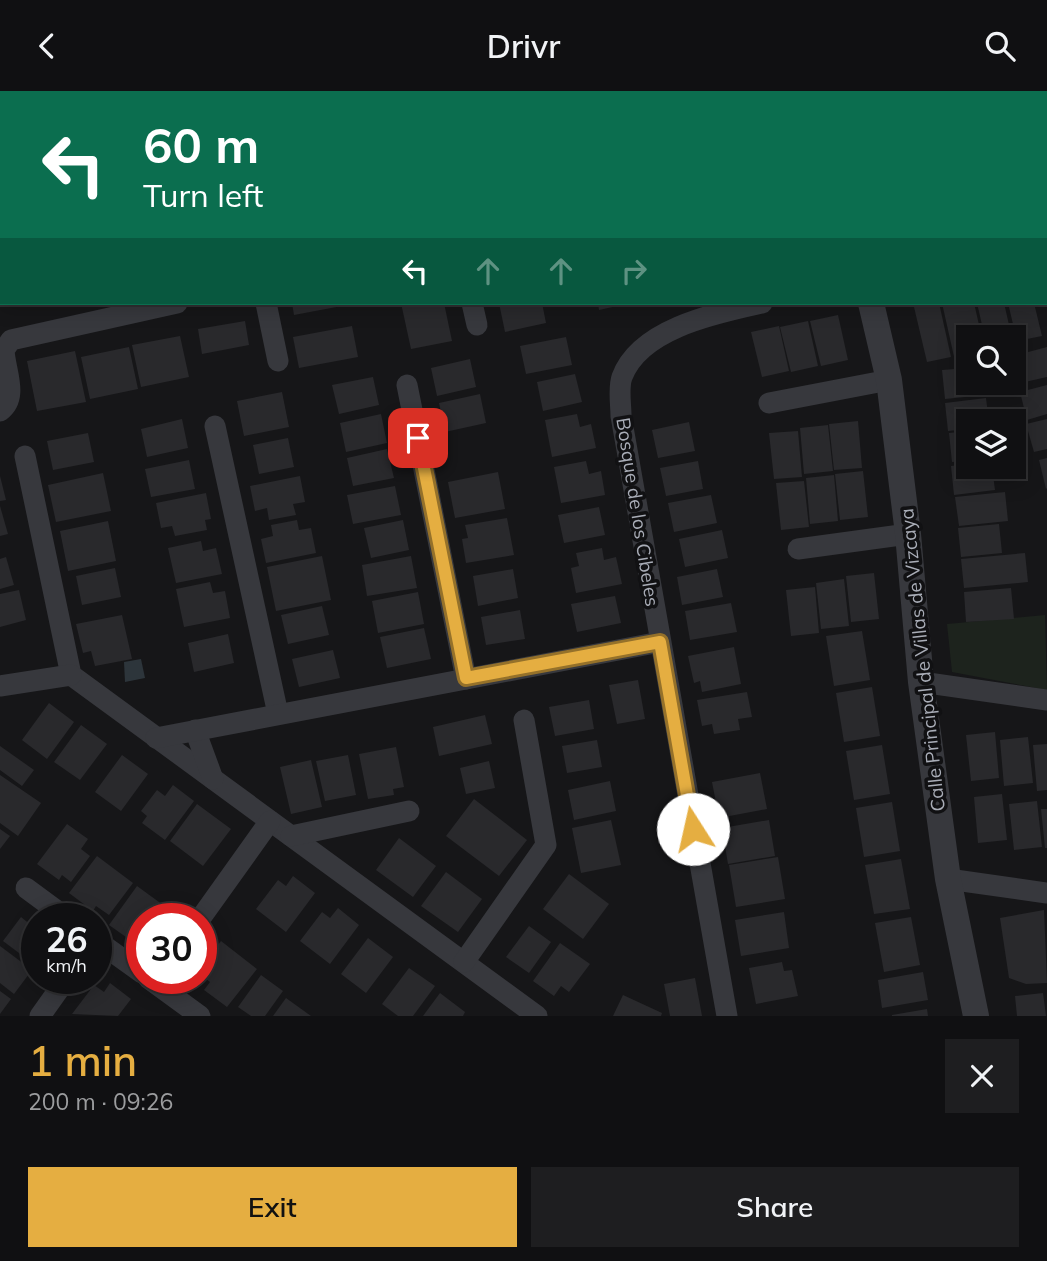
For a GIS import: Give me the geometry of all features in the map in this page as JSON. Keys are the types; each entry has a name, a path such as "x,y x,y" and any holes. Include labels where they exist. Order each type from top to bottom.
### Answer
{"street":[{"path":"0,411 7,406 11,393 4,350 11,340 168,305"},
{"path":"266,305 278,361"},
{"path":"472,305 477,324"},
{"name":"Bosque de los Cibeles","path":"727,1016 621,416 621,379 638,351 669,332 707,315 753,305"},
{"name":"Calle Principal de Villas de Vizcaya","path":"870,305 889,380 908,534 921,682 948,879 976,1016"},
{"path":"769,403 889,380"},
{"path":"407,385 466,678"},
{"path":"215,426 278,714"},
{"path":"25,456 71,675 537,1016"},
{"path":"798,549 908,534"},
{"path":"156,738 660,642"},
{"path":"0,686 71,675"},
{"path":"921,682 1047,700"},
{"path":"464,962 546,845 524,720"},
{"path":"195,730 213,779"},
{"path":"291,837 408,811"},
{"path":"211,903 270,821"},
{"path":"948,879 1047,893"},
{"path":"26,888 46,903"},
{"path":"40,1016 56,994"},
{"path":"172,994 200,1016"}],"shaded area":[{"path":"1045,615 1047,690 952,672 947,624"},
{"path":"141,659 145,678 125,682 124,662"}],"building":[{"path":"292,305 347,305 294,315"},
{"path":"401,305 444,305 452,341 411,349"},
{"path":"499,305 542,305 546,323 505,332"},
{"path":"598,305 622,305 599,310"},
{"path":"939,305 951,357 927,362 914,307"},
{"path":"942,305 974,305 979,325 956,325 956,361"},
{"path":"977,305 1004,305 1009,325 982,325"},
{"path":"1008,305 1034,305 1042,336 1026,339 1026,325 1013,325"},
{"path":"838,315 848,360 821,366 810,321"},
{"path":"245,321 249,345 202,354 198,329"},
{"path":"808,321 818,366 791,372 780,327"},
{"path":"352,326 358,357 299,368 293,337"},
{"path":"779,326 789,371 762,377 751,332"},
{"path":"180,336 189,377 141,387 132,345"},
{"path":"566,337 572,365 526,374 520,346"},
{"path":"129,347 138,389 90,399 81,357"},
{"path":"1047,347 1047,377 1026,382 1026,353"},
{"path":"75,351 86,402 37,411 27,361"},
{"path":"470,359 476,387 437,396 431,368"},
{"path":"956,369 956,395 985,395 945,399 942,370"},
{"path":"575,374 582,402 543,411 537,382"},
{"path":"373,377 379,405 339,414 332,385"},
{"path":"1047,385 1047,414 1027,420 1021,395 1026,395 1026,390"},
{"path":"282,392 289,427 244,436 237,401"},
{"path":"480,394 486,423 445,432 439,403"},
{"path":"986,398 987,409 956,409 956,430 948,431 945,403"},
{"path":"381,414 387,443 346,452 340,423"},
{"path":"577,414 580,427 591,424 596,448 552,457 545,420"},
{"path":"182,419 188,448 147,457 141,429"},
{"path":"1047,419 1047,449 1034,452 1026,424"},
{"path":"858,421 862,468 834,470 829,424"},
{"path":"689,422 695,451 658,458 652,430"},
{"path":"828,425 833,471 804,474 800,428"},
{"path":"798,431 802,477 774,479 769,433"},
{"path":"956,432 956,462 952,462 949,433"},
{"path":"88,433 94,462 53,470 47,441"},
{"path":"288,438 294,467 259,474 253,445"},
{"path":"387,449 394,478 353,486 347,458"},
{"path":"1047,458 1047,488 1046,489 1039,460"},
{"path":"189,460 195,489 151,497 145,469"},
{"path":"586,461 589,474 601,471 605,495 561,503 554,467"},
{"path":"698,461 703,489 666,496 660,468"},
{"path":"956,465 956,479 994,479 995,490 954,495 951,466"},
{"path":"863,471 868,517 840,520 835,474"},
{"path":"498,472 505,509 455,518 448,482"},
{"path":"103,473 111,511 56,522 48,485"},
{"path":"834,475 838,521 810,524 806,478"},
{"path":"0,476 6,500 0,501"},
{"path":"300,476 305,502 293,504 296,515 269,520 267,508 255,511 250,486"},
{"path":"804,481 809,527 781,530 776,483"},
{"path":"395,486 401,515 353,524 347,495"},
{"path":"1005,492 1008,521 959,526 955,497"},
{"path":"206,493 211,519 205,520 207,530 175,536 172,526 161,528 156,503"},
{"path":"711,495 717,523 674,532 668,503"},
{"path":"0,506 8,534 0,536"},
{"path":"599,507 605,535 564,543 558,515"},
{"path":"507,518 514,555 466,563 462,539 468,538 465,525"},
{"path":"297,520 299,530 311,528 316,553 266,563 261,539 273,536 271,525"},
{"path":"403,520 409,550 371,558 364,528"},
{"path":"108,521 116,561 68,571 60,531"},
{"path":"999,524 1002,553 961,557 958,528"},
{"path":"722,530 728,558 685,567 679,539"},
{"path":"201,541 203,551 216,548 222,574 176,583 168,548"},
{"path":"602,548 604,560 616,557 622,584 576,593 571,568 579,566 576,553"},
{"path":"1025,553 1028,582 964,588 961,559"},
{"path":"322,556 331,600 276,611 267,567"},
{"path":"411,556 417,588 367,596 362,565"},
{"path":"6,557 14,585 0,589 0,559"},
{"path":"115,568 121,597 82,605 76,576"},
{"path":"513,569 518,598 478,606 473,576"},
{"path":"717,569 723,597 682,605 677,577"},
{"path":"874,573 879,619 851,622 846,576"},
{"path":"844,579 849,626 821,629 816,583"},
{"path":"210,582 213,593 225,591 230,618 184,627 176,589"},
{"path":"815,587 819,633 791,636 786,590"},
{"path":"1011,588 1014,619 966,622 964,592"},
{"path":"19,590 26,620 0,627 0,594"},
{"path":"418,592 424,624 378,633 372,601"},
{"path":"615,596 621,623 577,632 571,604"},
{"path":"731,603 737,632 690,640 685,611"},
{"path":"322,606 329,635 288,644 281,615"},
{"path":"520,610 525,639 486,645 481,617"},
{"path":"122,615 132,659 95,666 91,651 83,653 76,624"},
{"path":"424,628 431,659 387,668 380,637"},
{"path":"862,631 870,680 834,686 826,636"},
{"path":"228,634 234,663 194,672 188,643"},
{"path":"734,647 741,684 702,692 700,681 694,683 688,656"},
{"path":"333,650 340,678 299,687 292,659"},
{"path":"638,680 645,719 617,724 609,685"},
{"path":"872,687 880,736 844,742 836,693"},
{"path":"747,692 752,717 738,719 740,730 714,734 712,724 702,726 697,700"},
{"path":"589,700 594,729 555,736 549,707"},
{"path":"49,703 74,722 47,759 22,740"},
{"path":"485,715 492,744 439,756 433,727"},
{"path":"81,725 107,744 80,780 54,762"},
{"path":"995,732 999,778 971,781 966,735"},
{"path":"1028,737 1033,783 1004,786 1000,740"},
{"path":"597,740 602,767 567,773 562,746"},
{"path":"1047,744 1047,790 1037,791 1033,745"},
{"path":"882,745 890,794 854,800 846,751"},
{"path":"0,746 34,770 22,786 0,770"},
{"path":"396,747 404,787 393,789 394,795 368,799 359,754"},
{"path":"122,755 148,774 121,811 95,792"},
{"path":"348,755 356,795 325,801 316,761"},
{"path":"311,760 322,807 291,814 280,767"},
{"path":"489,761 495,788 466,794 460,768"},
{"path":"760,773 767,809 719,818 712,782"},
{"path":"0,775 41,803 18,836 0,823"},
{"path":"610,781 616,811 574,820 568,790"},
{"path":"173,785 194,801 165,840 142,823 147,816 141,811 157,790 165,796"},
{"path":"1002,794 1007,840 978,843 974,797"},
{"path":"474,799 527,840 499,876 446,836"},
{"path":"1037,801 1042,847 1014,850 1009,804"},
{"path":"892,802 900,851 864,857 856,808"},
{"path":"197,804 231,829 203,866 170,841"},
{"path":"1041,809 1047,809 1047,848 1045,848"},
{"path":"611,820 621,865 581,873 572,828"},
{"path":"769,820 775,856 728,864 722,828"},
{"path":"67,824 88,839 81,849 90,856 71,882 62,875 59,880 37,864"},
{"path":"0,829 10,836 0,849"},
{"path":"399,838 436,866 413,897 376,870"},
{"path":"97,856 133,883 112,911 112,903 82,903 69,893"},
{"path":"778,857 785,899 736,907 729,865"},
{"path":"901,859 910,909 874,914 865,865"},
{"path":"446,872 482,899 458,932 421,906"},
{"path":"569,874 609,904 583,939 543,909"},
{"path":"293,876 315,893 286,932 256,909 278,880 286,886"},
{"path":"137,886 160,903 126,903 126,937 112,927 112,921"},
{"path":"338,908 359,925 330,964 300,941 322,912 330,918"},
{"path":"1044,910 1047,983 1026,984 1009,978 1000,918"},
{"path":"784,912 789,948 741,956 735,920"},
{"path":"21,917 21,954 3,941"},
{"path":"911,917 920,965 884,972 875,923"},
{"path":"529,926 551,942 529,973 506,957"},
{"path":"368,938 393,957 366,993 341,974"},
{"path":"221,941 257,969 227,1007 209,994 217,994 217,946"},
{"path":"560,943 590,964 569,992 561,986 554,996 533,981"},
{"path":"0,946 21,962 21,985 14,994 0,983"},
{"path":"782,962 784,971 792,970 798,996 756,1004 749,968"},
{"path":"409,968 435,986 413,1016 398,1016 382,1004"},
{"path":"923,972 928,1000 882,1008 878,980"},
{"path":"261,975 283,991 265,1016 251,1016 238,1007"},
{"path":"695,978 702,1016 670,1016 664,984"},
{"path":"112,985 131,999 118,1016 72,1014 87,994 112,994"},
{"path":"0,991 11,999 0,1014"},
{"path":"440,993 465,1012 463,1016 423,1016"},
{"path":"1043,993 1046,1016 1017,1016 1015,996"},
{"path":"623,995 662,1013 661,1016 613,1016"},
{"path":"286,998 311,1016 273,1016"},
{"path":"927,1009 928,1016 892,1016 892,1015"}],"route":[{"path":"418,438 466,678 660,642 693,829"}]}
